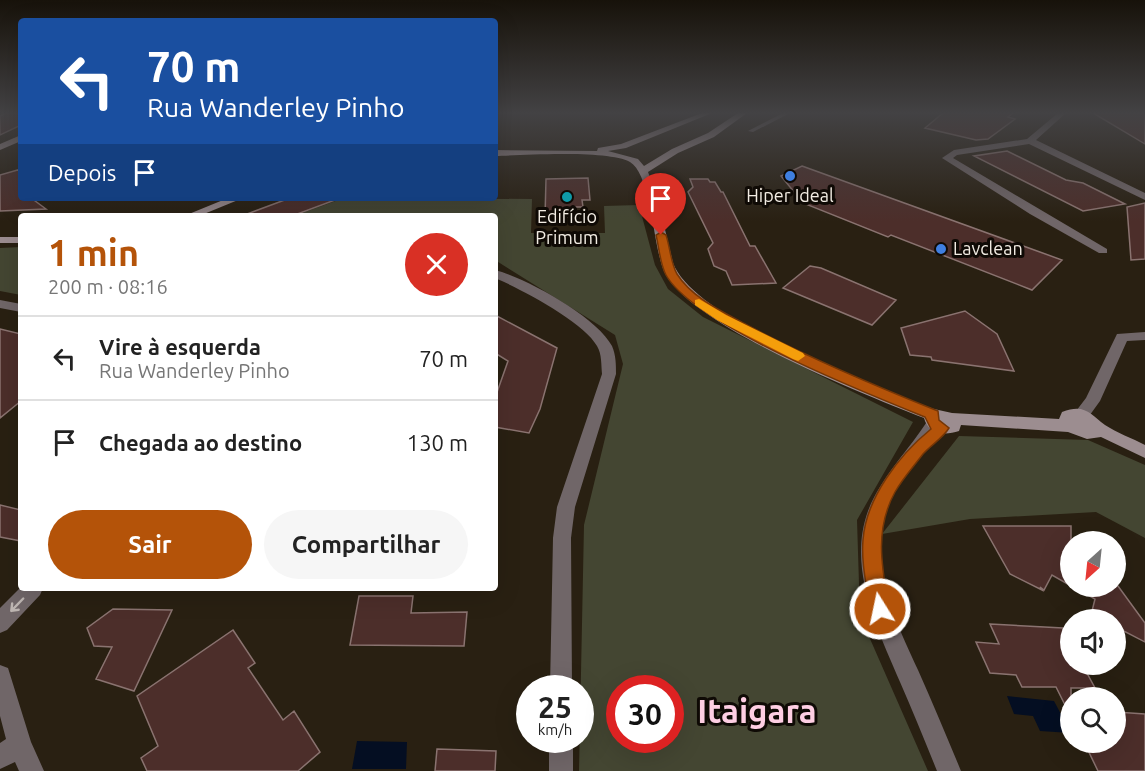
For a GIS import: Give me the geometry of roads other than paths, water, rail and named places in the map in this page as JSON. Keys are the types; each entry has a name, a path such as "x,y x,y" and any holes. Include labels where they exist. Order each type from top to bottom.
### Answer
{"street":[{"path":"498,153 568,152 595,149"},
{"path":"622,149 622,154 638,163 652,196 671,274 683,288 722,318 853,383 941,421 1084,424 1139,449"},
{"path":"642,171 682,149"},
{"path":"979,149 954,153 947,158 1034,212 1103,251"},
{"path":"1047,149 1145,196"},
{"path":"568,152 661,159"},
{"path":"197,213 230,201"},
{"path":"0,240 18,240"},
{"path":"498,276 546,301 594,332 604,344 608,358 609,374 566,507 562,538 561,675"},
{"path":"0,304 18,307"},
{"path":"1084,424 1092,401 1122,337 1145,336"},
{"path":"941,421 890,487 877,513 871,540 880,609 950,771"},
{"path":"0,623 30,591"},
{"path":"0,676 10,751 32,771"},
{"path":"561,753 561,771"}],"water":[{"path":"1007,696 1054,701 1060,712 1060,732 1040,731 1033,716 1014,714"},
{"path":"357,741 407,742 406,769 352,769"}],"place":[{"name":"Hiper Ideal","path":"790,176"},
{"name":"Edifício Primum","path":"567,197"},
{"name":"Lavclean","path":"941,249"}],"district":[{"name":"Itaigara","path":"757,711"}]}
